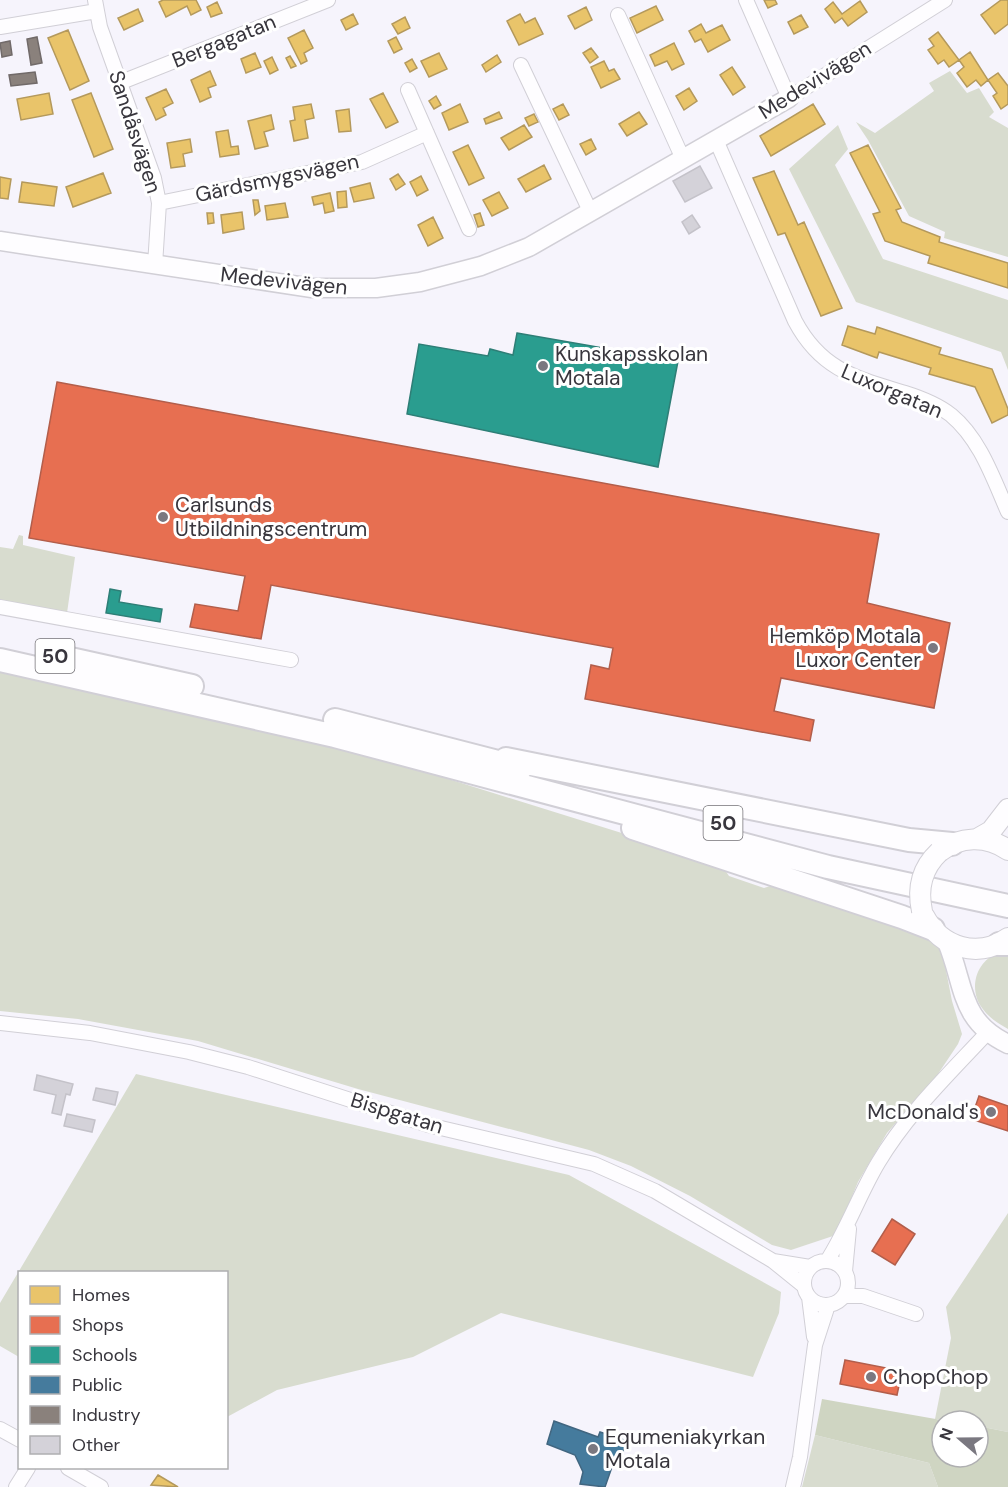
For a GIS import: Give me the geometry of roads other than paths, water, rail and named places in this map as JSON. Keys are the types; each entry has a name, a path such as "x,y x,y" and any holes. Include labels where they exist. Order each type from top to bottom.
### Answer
{"highway":[{"name":"50","path":"0,645 154,677 440,746 833,852 1008,890"},
{"name":"50","path":"0,660 261,718 551,792 828,867 1008,906"},
{"path":"440,746 946,848"},
{"path":"551,792 620,823 679,845 934,927"}],"main road":[{"path":"999,944 964,948 934,927 920,897 923,876 946,848 977,839 991,831 1008,809"},
{"path":"977,839 993,842 1008,850"}],"street":[{"name":"Bergagatan","path":"119,83 328,0"},
{"path":"746,0 789,98"},
{"name":"Medevivägen","path":"0,241 312,288 399,285 447,276 506,257 591,213 789,98 945,0"},
{"name":"Sandåsvägen","path":"96,6 119,83 154,178 159,203 155,265"},
{"path":"0,27 96,6"},
{"path":"618,15 683,159"},
{"path":"521,65 591,213"},
{"path":"408,90 469,229"},
{"name":"Gärdsmygsvägen","path":"159,203 362,162 427,134"},
{"name":"Luxorgatan","path":"716,140 795,321 810,346 837,369 923,399 949,413 972,437 1008,513"},
{"path":"0,607 291,660"},
{"path":"934,927 961,984 966,1007 987,1033 1008,1044"},
{"path":"961,984 966,968 999,944"},
{"name":"Bispgatan","path":"0,1023 90,1033 189,1052 248,1067 428,1125 594,1164 655,1191 773,1261 806,1292"},
{"path":"815,1345 806,1292 810,1268 826,1261 851,1218 864,1188 893,1140 930,1094 987,1033"},
{"path":"844,1296 851,1218"},
{"name":"Bispgatan","path":"773,1261 810,1268"},
{"path":"826,1261 837,1264 863,1296"},
{"path":"806,1292 814,1302 828,1305 844,1296 863,1296 916,1314"},
{"path":"793,1487 800,1456 815,1345 828,1305"},
{"path":"0,1429 18,1439"},
{"path":"16,1487 27,1469"},
{"path":"71,1469 101,1487"}],"place":[{"name":"Kunskapsskolan Motala","path":"543,366"},
{"name":"Carlsunds Utbildningscentrum","path":"163,517"},
{"name":"Hemköp Motala Luxor Center","path":"933,648"},
{"name":"McDonald's","path":"991,1112"},
{"name":"ChopChop","path":"871,1377"},
{"name":"Equmeniakyrkan Motala","path":"593,1449"}]}
